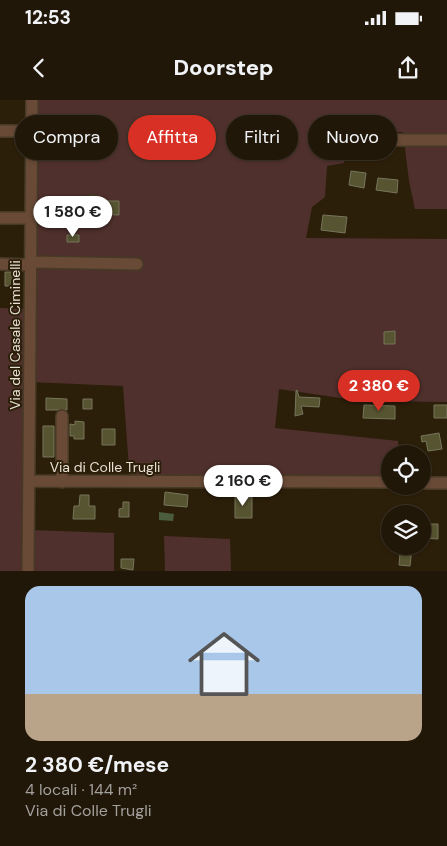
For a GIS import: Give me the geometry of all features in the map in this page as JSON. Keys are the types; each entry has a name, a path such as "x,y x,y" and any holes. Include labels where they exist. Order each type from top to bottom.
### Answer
{"street":[{"name":"Via del Casale Ciminelli","path":"32,100 32,115"},
{"path":"0,131 15,131"},
{"path":"397,140 447,140"},
{"name":"Via del Casale Ciminelli","path":"28,571 32,160"},
{"path":"0,218 61,213 83,202 93,201"},
{"path":"0,264 137,264"},
{"path":"62,416 62,482"},
{"name":"Via di Colle Trugli","path":"29,482 381,482"},
{"path":"431,483 447,483"}],"shaded area":[{"path":"32,100 447,100 447,209 415,209 409,181 403,132 397,132 397,115 308,115 308,160 344,160 344,163 327,166 325,197 312,207 306,238 447,239 447,402 361,401 279,389 275,428 398,441 398,445 381,445 381,482 130,482 123,386 30,382 29,530 114,533 114,571 0,571 0,308 30,309 31,160 118,160 118,115 32,115"},
{"path":"159,512 174,514 173,521 159,520"},
{"path":"164,536 230,539 231,571 165,571"}],"building":[{"path":"351,171 366,173 364,188 349,185"},
{"path":"378,178 398,180 397,193 376,190"},
{"path":"100,201 119,201 119,215 98,214"},
{"path":"323,215 347,217 345,233 321,230"},
{"path":"67,235 79,235 79,242 67,242"},
{"path":"5,272 20,272 20,286 5,286"},
{"path":"395,331 395,344 384,344 384,332"},
{"path":"297,390 299,397 320,398 319,407 301,406 303,414 295,416"},
{"path":"46,398 67,399 67,410 46,410"},
{"path":"83,399 92,399 92,409 83,409"},
{"path":"364,405 395,406 395,419 363,418"},
{"path":"434,405 447,405 447,418 434,418"},
{"path":"75,421 84,422 84,439 74,439 74,436 70,436 70,424 75,425"},
{"path":"43,426 54,426 54,457 43,457"},
{"path":"102,429 115,429 115,445 102,445"},
{"path":"439,433 442,449 431,451 431,445 427,445 426,441 422,442 421,436"},
{"path":"165,492 188,495 187,507 164,505"},
{"path":"80,495 89,495 89,506 95,506 95,519 73,519 74,506 79,506"},
{"path":"235,495 252,497 252,518 235,518"},
{"path":"123,502 129,502 129,517 119,517 119,509 123,508"},
{"path":"431,524 438,524 438,539 431,539"},
{"path":"400,555 411,555 410,566 399,565"},
{"path":"121,559 134,559 133,570 121,568"}]}
